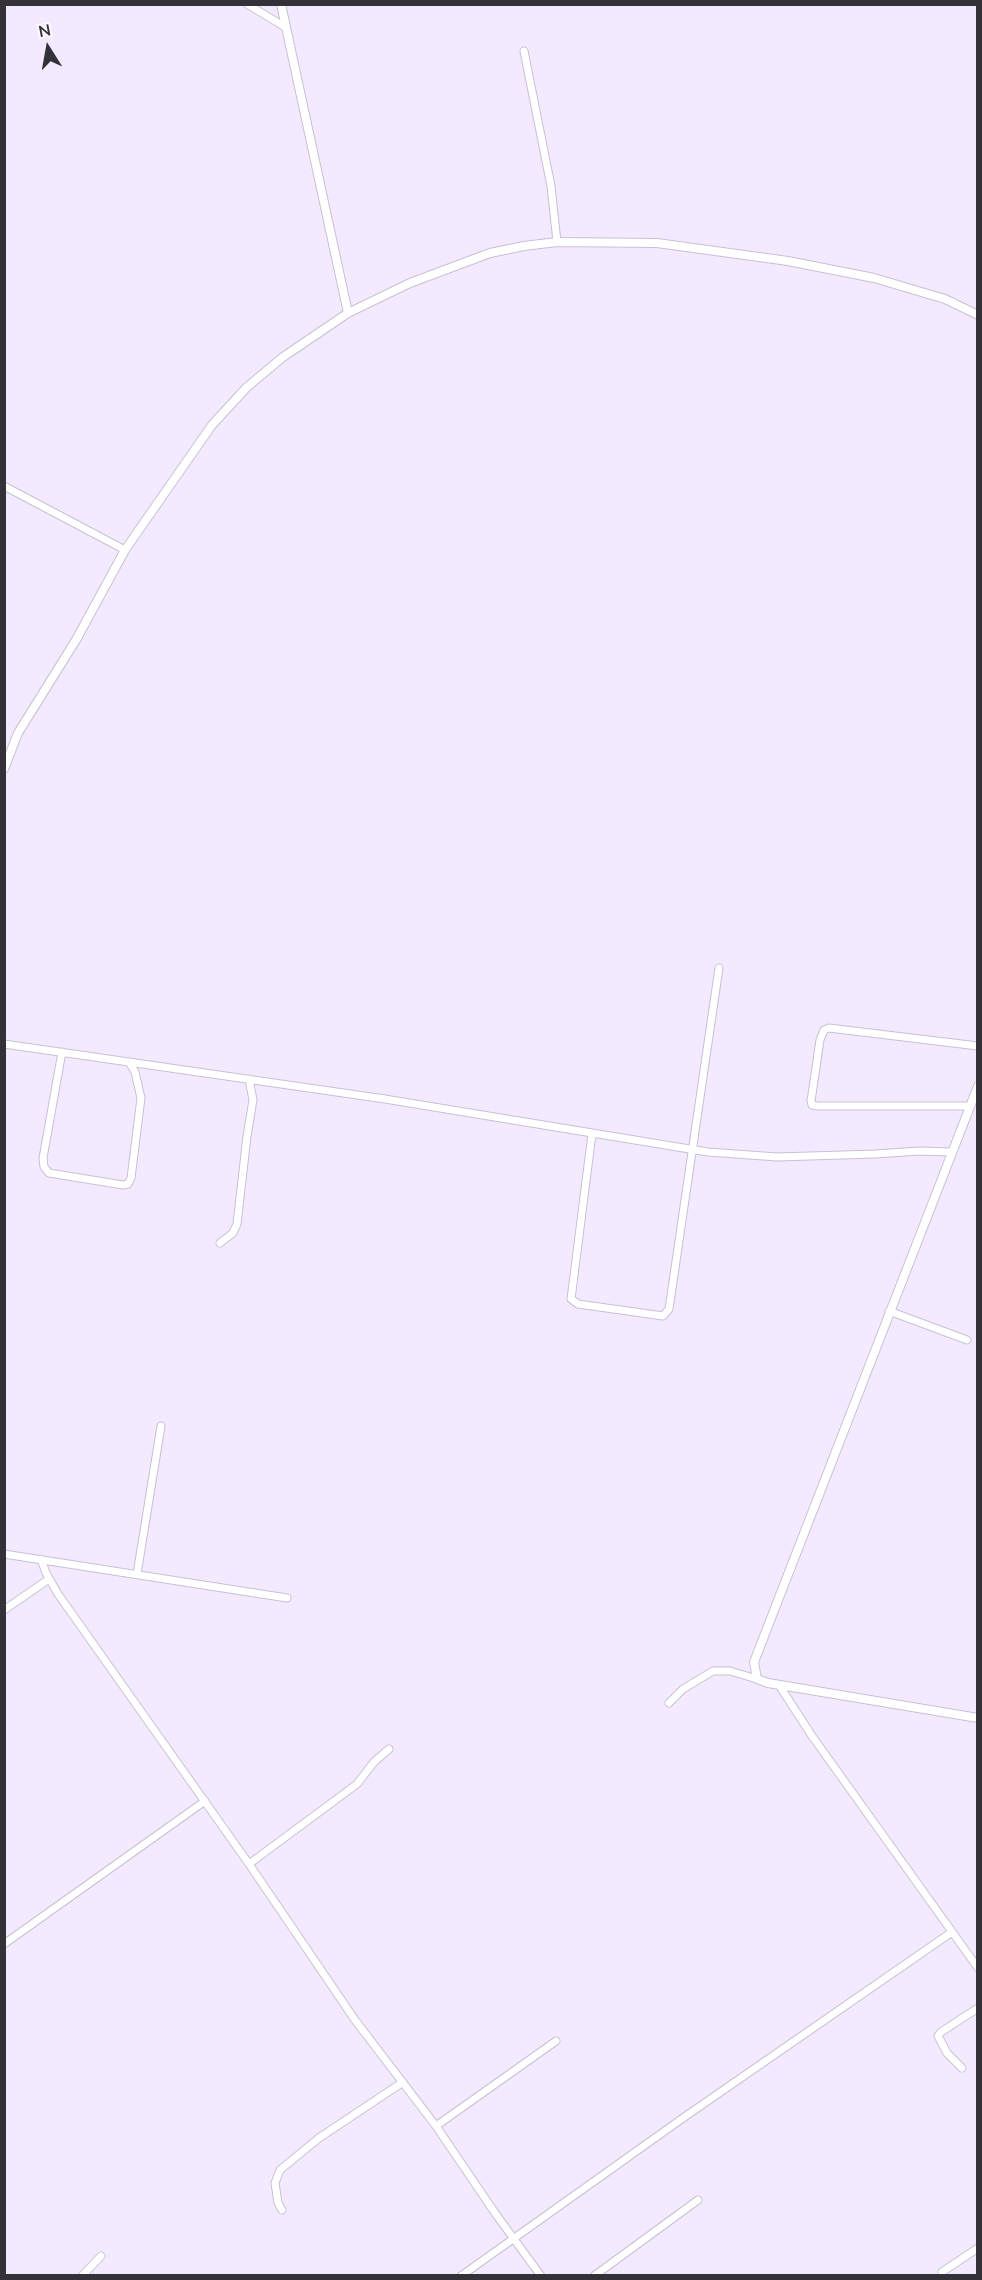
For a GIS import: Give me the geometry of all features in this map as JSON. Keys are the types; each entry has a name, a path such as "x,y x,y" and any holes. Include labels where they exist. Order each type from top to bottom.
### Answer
{"street":[{"path":"247,4 285,27"},
{"path":"280,4 348,313"},
{"path":"524,51 551,186 557,242"},
{"path":"4,769 18,733 76,640 125,550 212,425 247,387 283,357 348,313 410,283 490,253 524,246 557,242 657,243 788,261 874,278 945,299 978,315"},
{"path":"4,486 125,550"},
{"path":"592,1134 572,1299 578,1304 632,1313 658,1317 666,1314 669,1309 693,1150 718,968"},
{"path":"969,1106 818,1106 812,1105 811,1101 820,1040 824,1030 829,1028 978,1046"},
{"path":"4,1044 249,1079 743,1156 952,1152"},
{"path":"62,1052 43,1158 44,1167 49,1173 123,1185 128,1184 131,1178 141,1098 135,1072 129,1062"},
{"path":"220,1243 233,1233 237,1224 253,1100 249,1079"},
{"path":"757,1679 754,1668 755,1654 816,1505 889,1311 978,1086"},
{"path":"889,1311 967,1340"},
{"path":"137,1574 161,1425"},
{"path":"4,1554 287,1598"},
{"path":"41,1559 49,1579 249,1864 355,2020 436,2126 541,2276"},
{"path":"4,1610 49,1579"},
{"path":"669,1703 689,1685 713,1671 730,1671 779,1685 978,1718"},
{"path":"779,1685 812,1736 978,1968"},
{"path":"249,1864 357,1784 374,1762 388,1749"},
{"path":"4,1944 205,1801"},
{"path":"461,2276 682,2118 952,1932"},
{"path":"962,2068 947,2053 938,2036 978,2008"},
{"path":"436,2126 555,2041"},
{"path":"282,2210 278,2203 275,2183 280,2170 319,2138 403,2082"},
{"path":"594,2276 698,2199"},
{"path":"942,2272 978,2248"},
{"path":"82,2276 101,2256"}]}
